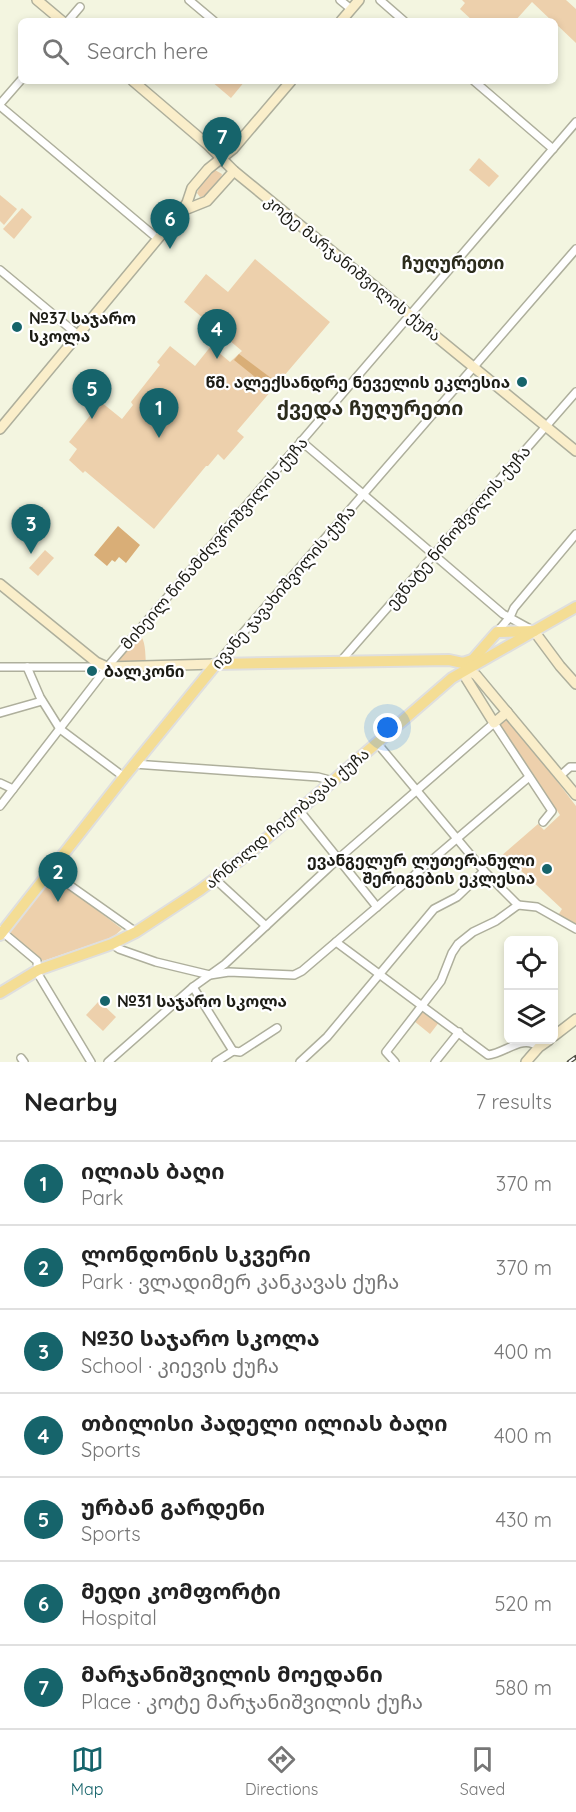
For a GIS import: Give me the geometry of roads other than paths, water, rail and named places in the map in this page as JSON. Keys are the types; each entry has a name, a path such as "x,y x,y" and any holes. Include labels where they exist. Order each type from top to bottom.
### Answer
{"main road":[{"path":"37,0 58,18"},
{"path":"344,18 359,0"},
{"name":"კოტე მარჯანიშვილის ქუჩა","path":"136,84 234,171 576,451"},
{"path":"0,429 180,212 187,203 192,188 208,168 233,149 288,84"},
{"path":"180,212 207,201 234,171"},
{"path":"190,194 194,202 199,204"},
{"path":"0,584 96,662 107,667 442,660 471,664 576,607"},
{"path":"507,712 494,723 466,678 471,664 499,633 534,631"},
{"path":"534,631 576,684"},
{"path":"499,633 496,643 501,649"},
{"name":"ივანე ჯავახიშვილის ქუჩა","path":"1,932 216,664"},
{"path":"471,664 507,712 576,795"},
{"name":"არნოლდ ჩიქობავას ქუჩა","path":"0,993 38,970 112,944 136,932 214,879 252,851 454,676 459,668 471,664"},
{"path":"558,1033 576,1018"},
{"path":"526,1062 543,1044"}],"street":[{"path":"189,0 210,18"},
{"path":"340,0 351,9"},
{"path":"380,0 401,18"},
{"path":"70,18 82,4"},
{"path":"18,84 0,105 158,239"},
{"path":"477,84 553,149"},
{"name":"მიხეილ წინამძღვრიშვილის ქუჩა","path":"0,806 107,667 576,122"},
{"name":"ივანე ჯავახიშვილის ქუჩა","path":"216,664 576,249"},
{"path":"0,270 78,335"},
{"name":"ეგნატე ნინოშვილის ქუჩა","path":"340,662 576,392"},
{"path":"301,441 503,614 534,631"},
{"path":"499,633 514,608 576,534"},
{"path":"0,667 107,667"},
{"path":"27,667 42,700 60,729 124,777"},
{"path":"0,713 42,700"},
{"path":"108,1062 193,987 225,964 338,859 494,723 552,811 543,822"},
{"path":"377,743 484,871 519,905 537,907 576,929"},
{"path":"134,764 318,777 333,781"},
{"path":"560,776 570,767 575,767"},
{"path":"112,944 119,949 156,962 210,975 229,972 294,975 302,971 529,777"},
{"path":"0,783 13,789"},
{"path":"299,810 377,907"},
{"path":"303,1061 327,1037 434,909 457,897 484,871"},
{"path":"51,872 136,932"},
{"path":"214,879 266,926"},
{"path":"395,1062 386,1052 441,981 458,944 519,905"},
{"path":"1,932 38,961 38,974 91,1062"},
{"path":"336,942 488,1055 498,1054 518,1042 534,1043 539,1047"},
{"path":"193,987 233,1051"},
{"path":"216,1062 233,1051 240,1052 277,1028"},
{"path":"435,1062 459,1032"}],"railway":[{"path":"569,1062 576,1057"}],"place":[{"name":"მარჯანიშვილის მოედანი","path":"222,167"},
{"name":"მედი კომფორტი","path":"170,249"},
{"name":"№37 საჯარო სკოლა","path":"17,327"},
{"name":"თბილისი პადელი ილიას ბაღი","path":"217,359"},
{"name":"წმ. ალექსანდრე ნეველის ეკლესია","path":"522,382"},
{"name":"ურბან გარდენი","path":"92,419"},
{"name":"ილიას ბაღი","path":"159,438"},
{"name":"№30 საჯარო სკოლა","path":"31,554"},
{"name":"ბალკონი","path":"92,671"},
{"name":"ევანგელურ ლუთერანული შერიგების ეკლესია","path":"547,869"},
{"name":"ლონდონის სკვერი","path":"58,902"},
{"name":"№31 საჯარო სკოლა","path":"105,1001"}],"district":[{"name":"ჩუღურეთი","path":"453,263"},
{"name":"ქვედა ჩუღურეთი","path":"370,408"}]}
